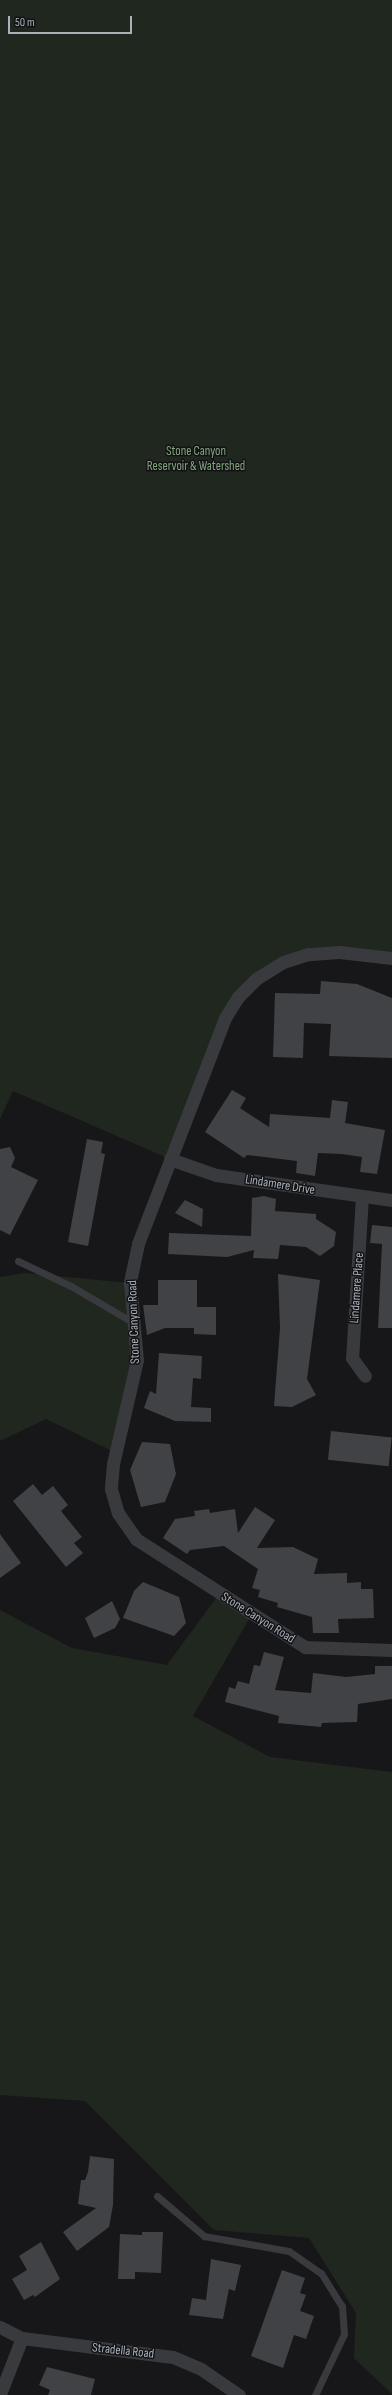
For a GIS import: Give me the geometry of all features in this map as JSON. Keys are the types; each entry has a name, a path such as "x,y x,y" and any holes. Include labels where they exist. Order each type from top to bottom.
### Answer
{"street":[{"name":"Stone Canyon Road","path":"392,958 339,952 308,954 283,962 256,978 225,1018 138,1244 130,1283 137,1360 112,1464 111,1489 118,1513 136,1539 305,1647 392,1650"},
{"name":"Lindamere Drive","path":"170,1159 216,1175 392,1200"},
{"name":"Lindamere Place","path":"362,1196 352,1358 365,1376"},
{"name":"Stradella Road","path":"0,2327 22,2338 173,2358 201,2369 239,2395"},
{"path":"0,2394 22,2338"}],"lane":[{"path":"18,1261 71,1286 134,1323"},
{"path":"157,2196 204,2236 289,2251 321,2273 342,2306 344,2334 314,2395"}],"green space":[{"name":"Stone Canyon Reservoir & Watershed","path":"0,0 392,0 392,958 308,954 238,997 170,1159 13,1091 0,1119"},
{"path":"25,1273 130,1283 137,1360 116,1453 46,1419 0,1441 0,1277"},
{"path":"219,1594 252,1614 193,1716 270,1757 392,1772 392,2394 354,2358 356,2313 309,2238 214,2230 85,2101 0,2095 0,1610 72,1648 167,1665"}],"building":[{"path":"321,981 357,984 392,998 392,1058 329,1056 331,1024 304,1023 303,1058 273,1057 275,993 320,994"},
{"path":"232,1090 246,1098 240,1108 269,1127 270,1114 330,1118 332,1100 348,1102 345,1123 385,1130 377,1174 360,1172 362,1157 342,1154 318,1153 315,1176 296,1173 297,1161 247,1155 244,1158 205,1132"},
{"path":"87,1139 103,1142 101,1153 105,1154 88,1246 68,1242"},
{"path":"10,1147 15,1158 11,1167 38,1180 10,1235 0,1230 0,1149"},
{"path":"264,1196 276,1199 275,1211 316,1214 316,1219 336,1232 334,1246 320,1256 306,1247 280,1245 278,1259 253,1258 254,1250 227,1257 168,1254 169,1233 251,1236 252,1198"},
{"path":"185,1200 203,1209 202,1227 175,1213"},
{"path":"372,1225 392,1227 392,1328 378,1328 382,1244 370,1243"},
{"path":"278,1274 320,1280 307,1379 316,1395 292,1407 274,1406 280,1328"},
{"path":"158,1280 197,1280 197,1307 216,1307 216,1335 194,1334 194,1328 165,1328 147,1335 143,1305 158,1305"},
{"path":"159,1353 202,1356 201,1379 193,1378 191,1407 211,1408 211,1422 175,1421 144,1408 150,1391 156,1394"},
{"path":"331,1431 392,1437 389,1466 328,1460"},
{"path":"142,1442 170,1444 176,1474 165,1502 141,1507 130,1470"},
{"path":"33,1484 42,1495 53,1486 68,1505 61,1511 82,1537 74,1543 83,1553 66,1567 13,1501"},
{"path":"255,1507 275,1520 257,1548 293,1547 318,1559 314,1574 347,1573 347,1583 361,1582 361,1589 373,1589 374,1618 338,1619 339,1633 313,1633 312,1617 277,1607 278,1603 258,1597 260,1590 252,1588 258,1569 224,1546 190,1550 187,1554 163,1538 175,1519 195,1516 194,1511 209,1509 210,1513 235,1509 238,1533"},
{"path":"0,1534 21,1563 0,1578"},
{"path":"143,1582 179,1597 186,1623 174,1636 123,1618 134,1591"},
{"path":"112,1601 120,1619 115,1628 94,1638 85,1618"},
{"path":"264,1652 284,1657 275,1690 311,1693 313,1673 346,1677 375,1674 375,1666 392,1666 392,1699 358,1704 357,1722 322,1723 321,1727 278,1723 279,1716 225,1702 229,1687 235,1689 238,1681 249,1684 254,1665 260,1666"},
{"path":"90,2156 114,2159 113,2205 109,2227 77,2251 63,2232 96,2208 78,2204 81,2180 85,2180 88,2172"},
{"path":"142,2232 163,2232 161,2273 135,2272 135,2279 118,2279 120,2234 142,2235"},
{"path":"41,2242 60,2279 35,2297 33,2295 24,2300 12,2279 27,2270 19,2256"},
{"path":"211,2259 241,2265 235,2291 229,2289 223,2319 189,2315 192,2298 206,2300"},
{"path":"282,2270 305,2278 300,2293 306,2295 300,2311 314,2316 306,2339 294,2335 283,2368 251,2356"},
{"path":"47,2367 95,2379 91,2395 48,2395 50,2390 39,2385"}]}
